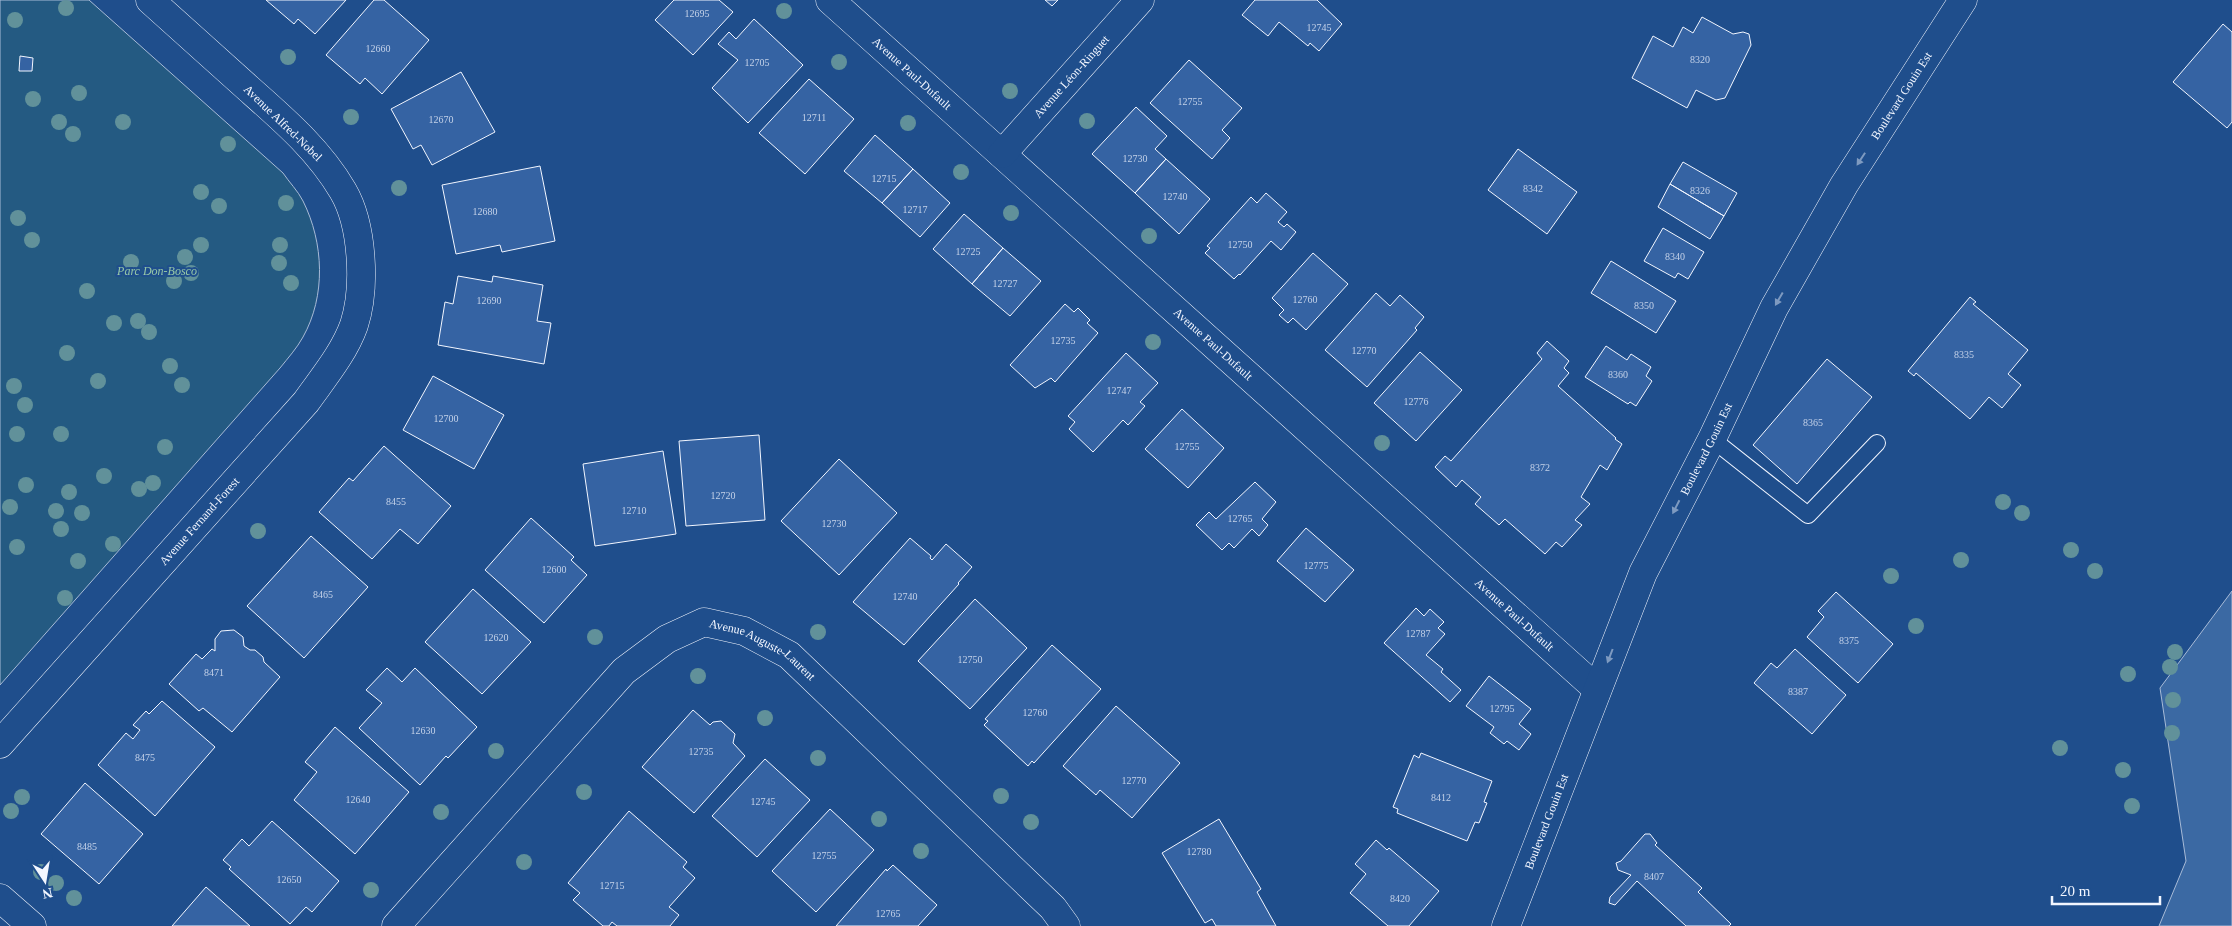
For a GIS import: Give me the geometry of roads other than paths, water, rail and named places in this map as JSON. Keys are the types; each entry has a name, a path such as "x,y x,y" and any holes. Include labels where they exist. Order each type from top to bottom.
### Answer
{"street":[{"name":"Avenue Alfred-Nobel","path":"150,0 279,116 317,153 344,193 357,233 362,277"},
{"name":"Avenue Paul-Dufault","path":"830,0 1597,689"},
{"name":"Avenue Léon-Ringuet","path":"1002,154 1140,0"},
{"name":"Boulevard Gouin Est","path":"1506,926 1642,573 1712,439 1774,308 1840,193 1964,0"},
{"name":"Avenue Fernand-Forest","path":"0,744 306,402 335,361 354,324 362,277"},
{"name":"Avenue Auguste-Laurent","path":"396,926 624,671 667,638 704,622 744,631 790,655 1053,908 1066,926"},
{"path":"0,898 32,926"}],"lane":[{"path":"1712,439 1808,515 1878,442"}],"park label":[{"name":"Parc Don-Bosco","path":"157,271"}]}
